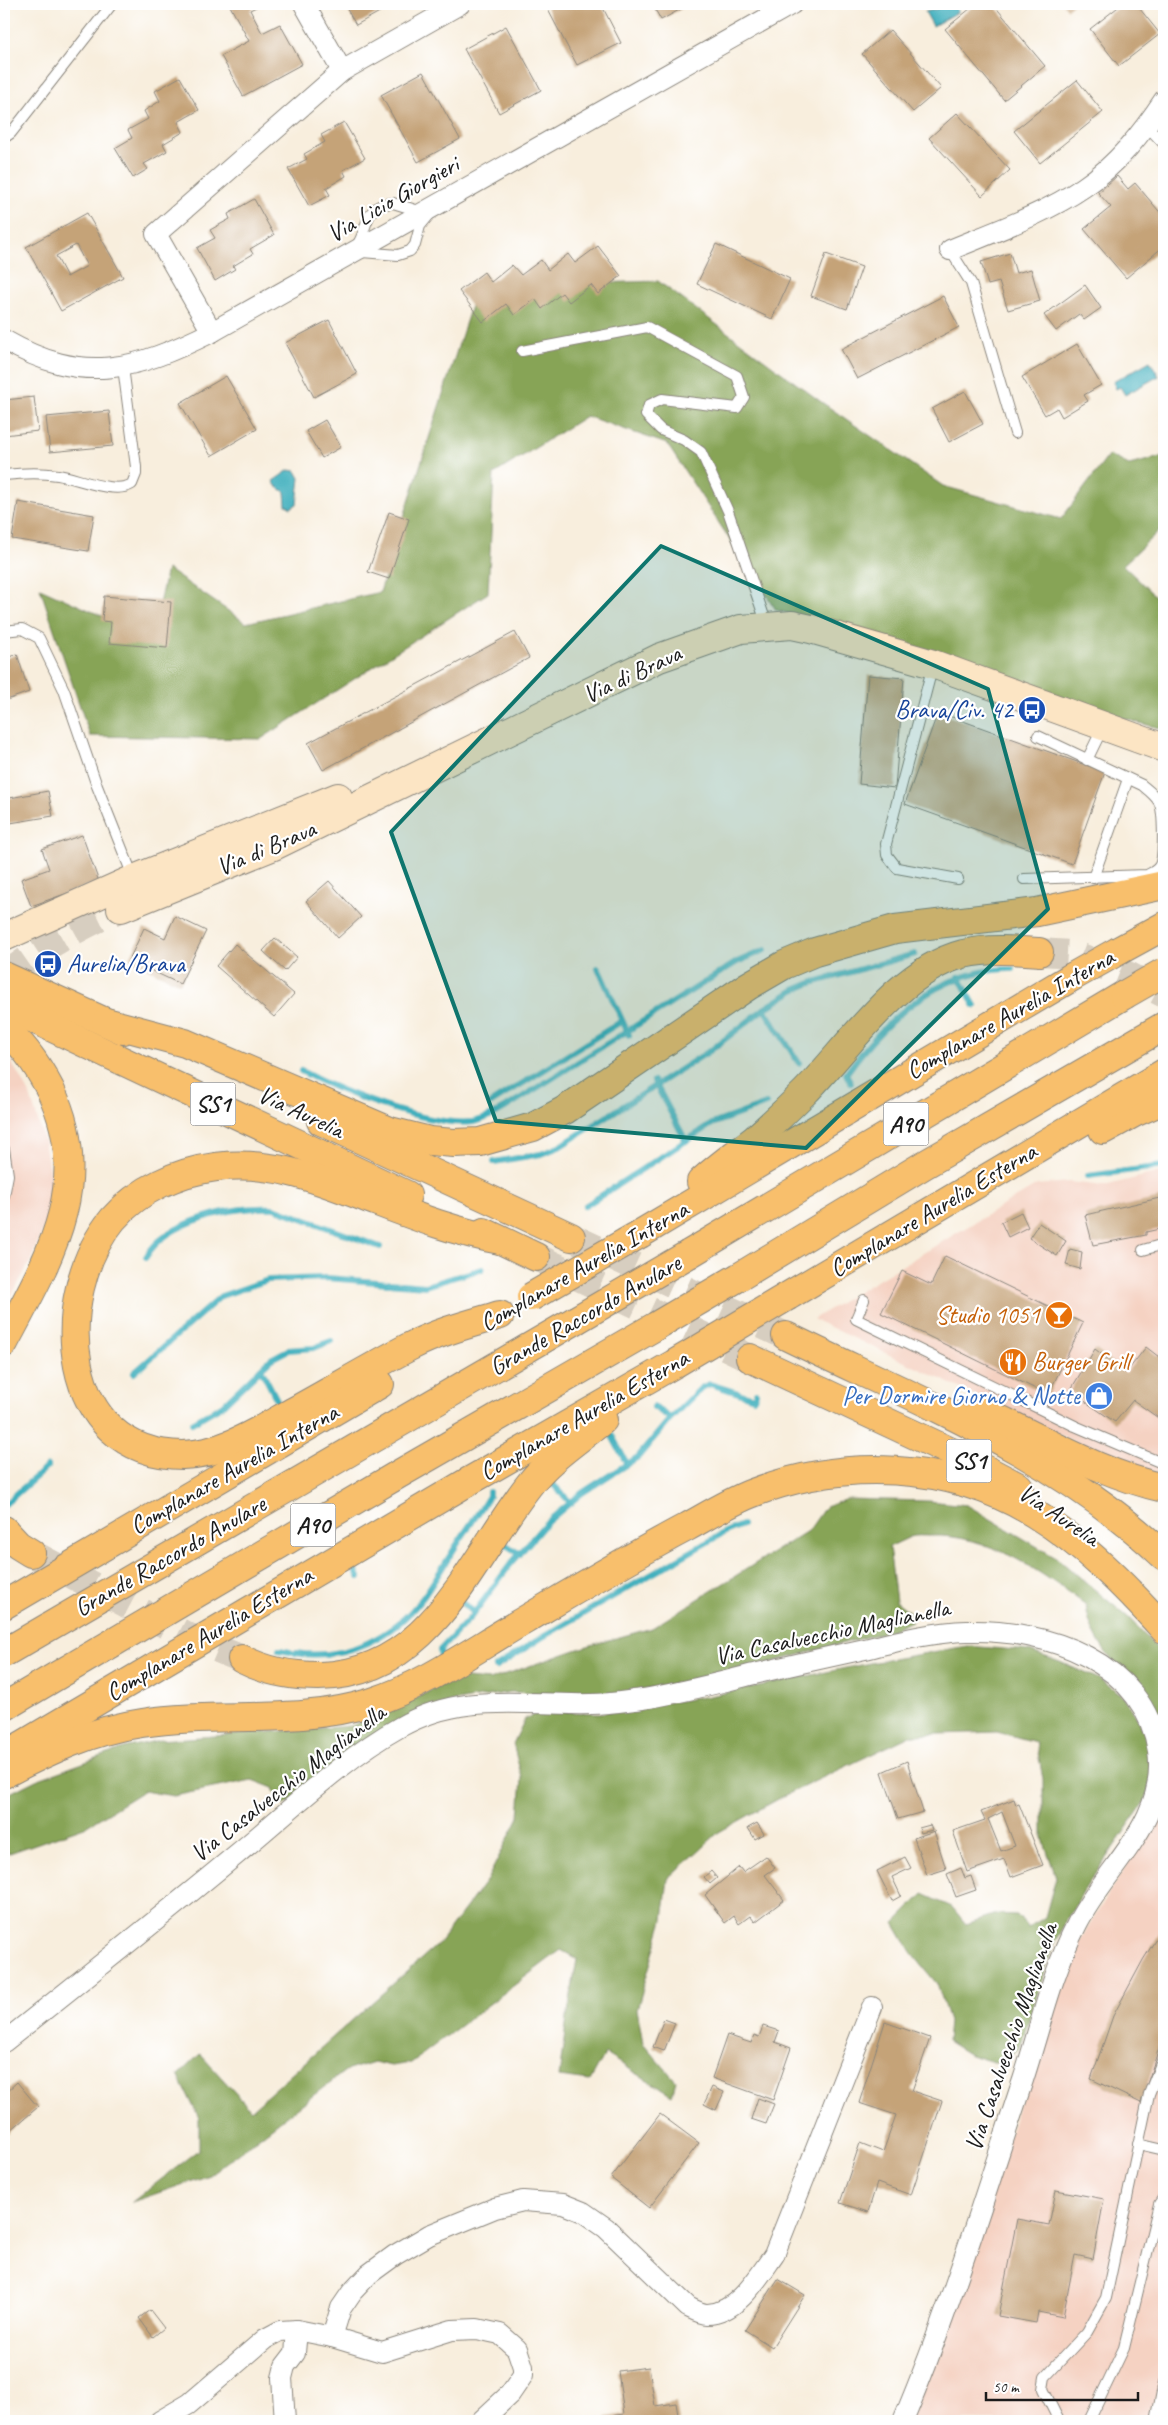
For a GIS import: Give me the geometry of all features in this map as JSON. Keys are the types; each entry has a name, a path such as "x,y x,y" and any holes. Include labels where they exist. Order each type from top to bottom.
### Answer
{"highway":[{"path":"106,1022 205,1050 390,1131 441,1142 480,1142 525,1130 565,1110 748,986 784,965 814,952 894,929 1037,912 1164,885"},
{"name":"Complanare Aurelia Interna","path":"4,1605 531,1296 670,1217 1072,977 1164,926"},
{"path":"670,1217 698,1184 755,1138 804,1092 896,994 922,974 951,958 976,952 995,950 1039,952"},
{"name":"Grande Raccordo Anulare","path":"4,1653 689,1254 1164,972"},
{"name":"Via Aurelia","path":"4,976 571,1237"},
{"name":"Via Aurelia","path":"4,1004 536,1257"},
{"name":"Grande Raccordo Anulare","path":"4,1707 739,1277 924,1165 1164,1026"},
{"path":"4,1028 34,1061 54,1098 67,1139 70,1170 66,1206 55,1241 4,1343"},
{"name":"Complanare Aurelia Esterna","path":"4,1756 457,1488 663,1370 1164,1073"},
{"path":"940,1206 983,1193 1010,1182 1134,1113 1164,1100"},
{"path":"500,1240 446,1228 302,1173 274,1168 249,1167 216,1167 198,1170 172,1178 151,1188 139,1196 112,1221 89,1262 83,1280 78,1298 74,1346 83,1389 104,1423 121,1436 147,1450 182,1455 201,1453 241,1440 426,1339 500,1315"},
{"name":"Via Aurelia","path":"786,1336 973,1425 1049,1468 1108,1508 1164,1556"},
{"name":"Via Aurelia","path":"750,1358 960,1456 1026,1490 1055,1508 1090,1534 1132,1570 1164,1602"},
{"path":"851,1367 888,1374 927,1386 1104,1468 1144,1484 1164,1488"},
{"path":"242,1659 261,1668 283,1674 325,1676 359,1670 401,1652 426,1630 441,1613 508,1514 538,1474 562,1451 663,1370"},
{"path":"4,1774 50,1751 123,1726 162,1721 285,1717 332,1711 374,1701 434,1673 651,1546 727,1506 776,1486 802,1478 837,1472 878,1469 939,1475 1002,1497 1035,1513 1066,1535 1119,1582 1164,1629"},
{"path":"6,1533 31,1553"}],"street":[{"path":"304,4 342,71"},
{"path":"212,332 156,234 342,71 460,4"},
{"name":"Via Licio Giorgieri","path":"4,340 40,357 63,363 98,368 123,366 153,360 212,332 792,4"},
{"path":"950,250 1058,202 1084,187 1110,166 1147,126 1164,100"},
{"name":"Via di Brava","path":"121,908 276,846 410,782 659,658 741,629 792,625 811,628 933,664 1164,748"},
{"path":"4,937 134,879 358,789 410,782"},
{"name":"Via Casalvecchio Maglianella","path":"4,2042 184,1899 333,1774 401,1726 430,1713 454,1705 483,1701 594,1704 647,1698 902,1640 963,1631 1025,1635 1087,1655 1104,1665 1128,1686 1146,1712 1158,1748 1160,1778 1157,1797 1144,1826 1089,1902 1065,1949 970,2240 929,2356 903,2421"},
{"path":"332,2337 341,2308 352,2292 388,2260 429,2235 494,2208 522,2201 563,2204 583,2212 606,2228 688,2307 706,2314 720,2311 735,2302 756,2281 774,2255 872,2007"},
{"path":"160,2421 189,2404 265,2339 280,2331 297,2330 332,2337 382,2352 452,2330 477,2329 500,2334 517,2349 523,2367 523,2375 510,2394 481,2421"},
{"path":"285,2421 282,2378 285,2366 295,2353 297,2330"}],"lane":[{"path":"4,138 11,133 112,4"},
{"path":"1147,126 1164,144"},
{"path":"334,263 357,245 365,222 377,208 393,203 419,212 439,203"},
{"path":"334,263 362,252 398,255 410,251 415,245 420,226 439,203"},
{"path":"950,250 971,283 1015,433"},
{"path":"522,351 647,327 737,376 744,397 737,408 662,398 649,405 646,415 661,430 684,440 702,452 728,511 767,626"},
{"path":"4,475 20,473 58,475 121,488 132,484 136,474 136,467 123,366"},
{"path":"4,631 22,629 38,638 64,690 97,786 134,879"},
{"path":"933,664 886,849 887,854 898,868 958,878"},
{"path":"1087,760 1104,726"},
{"path":"1024,879 1147,875 1155,871 1160,865 1163,840 1160,803 1142,785 1038,736"},
{"path":"1093,878 1128,779"},
{"path":"4,1149 8,1175 4,1196"},
{"path":"1142,1250 1164,1244"},
{"path":"864,1300 856,1319 1076,1426 1164,1464"},
{"path":"1059,2421 1043,2389 1045,2376 1087,2332 1106,2298 1138,2144 1150,2094 1164,2056"},
{"path":"1138,2144 1164,2150"},
{"path":"1089,2421 1124,2348 1159,2204 1164,2197"},
{"path":"1156,2421 1164,2382"}],"highlighted area":[{"path":"661,546 988,689 1048,909 806,1148 496,1121 391,832"}],"shaded area":[{"path":"4,1053 29,1092 44,1140 52,1187 47,1218 32,1258 4,1310"},
{"path":"1164,1171 1164,1475 1116,1461 813,1319 1037,1185 1069,1182 1104,1186"},
{"path":"1164,1804 1164,2421 910,2421 1071,1955"}],"green space":[{"path":"658,281 820,401 943,486 1061,519 1109,455 1129,465 1164,456 1164,526 1123,565 1157,598 1164,592 1164,729 1139,723 889,643 776,610 667,444 586,416 494,474 488,593 261,739 90,736 40,588 151,638 167,569 246,623 380,592 477,287"},
{"path":"847,1499 929,1501 967,1505 1058,1559 1129,1618 1164,1656 1164,1732 1144,1700 1097,1639 1090,1623 1086,1605 1032,1568 993,1548 951,1537 915,1536 889,1547 896,1601 911,1613 912,1621 889,1631 773,1662 609,1697 511,1692 451,1702 284,1805 279,1803 273,1788 252,1780 174,1796 143,1791 87,1826 4,1855 4,1796 36,1780 124,1748 160,1740 351,1726 395,1709 456,1677 489,1680 584,1647 652,1628 809,1530 825,1507"},
{"path":"967,1646 1029,1651 1099,1679 1123,1695 1139,1721 1151,1746 1153,1770 1146,1800 1084,1890 1054,1943 1019,2050 997,2063 970,2055 947,2041 949,2021 937,1984 911,1952 894,1923 923,1894 952,1907 966,1924 996,1914 1017,1915 1028,1928 1045,1917 1056,1877 1043,1839 1043,1779 1036,1742 997,1732 912,1735 782,1797 719,1832 668,1879 663,1920 637,2009 643,2043 676,2081 672,2095 605,2054 590,2081 559,2077 577,1959 561,1950 411,2063 391,2066 374,2062 345,2071 210,2175 132,2202 199,2150 199,2118 178,2075 200,2054 251,2110 439,1943 487,1880 519,1817 522,1778 513,1744 525,1719 540,1711 600,1713 710,1696 870,1663"}],"water":[{"path":"950,5 952,8 957,8 958,12 933,26 925,12"},
{"path":"1150,361 1159,376 1125,395 1120,387 1116,389 1113,382"},
{"path":"289,470 296,471 300,478 297,504 291,508 286,505 285,492 276,486 273,481"}],"building":[{"path":"229,4 262,4 250,10 262,33 280,24 302,64 243,96 221,56 249,41"},
{"path":"344,4 394,4 356,25"},
{"path":"545,4 601,4 621,43 577,65"},
{"path":"652,4 690,4 661,20"},
{"path":"976,4 993,4 1045,66 1004,100 945,29"},
{"path":"1063,4 1073,4 1067,9"},
{"path":"1122,4 1136,4 1160,34 1119,66 1090,29"},
{"path":"506,26 541,90 499,113 464,49"},
{"path":"890,30 941,88 913,112 862,54"},
{"path":"423,72 460,139 418,162 381,95"},
{"path":"180,77 199,110 178,122 183,132 163,144 167,151 144,164 148,169 133,178 115,148 132,138 128,130 148,119 144,111 160,101 155,91"},
{"path":"1077,80 1103,112 1040,163 1014,131"},
{"path":"957,113 1010,170 982,196 929,138"},
{"path":"344,122 365,158 343,170 346,176 326,188 330,195 309,206 288,169 307,159 304,154 325,142 321,135"},
{"path":"1117,176 1128,189 1135,183 1164,217 1164,246 1126,278 1084,229 1111,207 1098,193"},
{"path":"254,199 274,235 250,249 253,254 233,266 235,269 215,281 197,248 215,238 210,230 230,219 228,214"},
{"path":"87,213 123,277 61,311 26,247","holes":["76,245 87,266 67,277 56,256"]},
{"path":"716,244 790,279 772,319 697,284"},
{"path":"598,246 621,276 598,294 591,285 569,302 562,293 542,309 535,299 514,315 506,304 483,322 459,291 484,272 491,282 512,265 521,275 541,260 548,270 568,254 575,263"},
{"path":"1010,253 1016,273 1031,269 1040,301 1008,310 999,282 988,285 981,262"},
{"path":"826,254 862,267 847,309 811,296"},
{"path":"1085,285 1101,308 1084,320 1079,314 1056,331 1044,315"},
{"path":"943,296 959,327 857,379 841,349"},
{"path":"329,320 357,374 314,397 285,343"},
{"path":"1077,344 1101,385 1084,395 1088,401 1062,417 1057,408 1045,415 1022,377"},
{"path":"226,376 257,429 211,456 180,403"},
{"path":"965,391 983,424 949,442 932,409"},
{"path":"34,397 38,431 4,435 4,400"},
{"path":"109,411 113,446 50,452 46,417"},
{"path":"325,420 341,447 322,458 306,431"},
{"path":"18,502 94,515 88,551 12,539"},
{"path":"389,512 409,519 389,579 368,572"},
{"path":"104,596 171,602 167,648 109,643 111,622 102,621"},
{"path":"515,632 529,658 323,770 308,743"},
{"path":"17,654 29,692 4,701 4,659"},
{"path":"868,675 904,678 895,788 859,784"},
{"path":"938,712 1105,772 1072,864 905,804"},
{"path":"48,791 53,816 4,824 4,799"},
{"path":"82,835 99,882 31,906 21,879 49,869 42,849"},
{"path":"329,881 361,917 338,938 306,901"},
{"path":"175,916 206,931 180,984 129,960 144,928 165,938"},
{"path":"275,938 297,957 285,971 263,951"},
{"path":"235,944 294,994 274,1017 216,966"},
{"path":"1164,1197 1164,1228 1146,1232 1146,1235 1093,1245 1085,1215"},
{"path":"1021,1212 1028,1227 1008,1237 1001,1222"},
{"path":"1039,1223 1066,1241 1057,1256 1029,1238"},
{"path":"1070,1249 1082,1252 1080,1269 1066,1265"},
{"path":"945,1256 1083,1323 1048,1395 881,1313 902,1271 931,1285"},
{"path":"1146,1347 1159,1357 1164,1349 1164,1422 1133,1400 1115,1422 1070,1391 1095,1349 1126,1373"},
{"path":"907,1761 923,1812 898,1819 882,1772"},
{"path":"1014,1799 1016,1805 1019,1804 1043,1865 1011,1877 1004,1859 967,1872 953,1831 985,1820 981,1812","holes":["1002,1812 1015,1846 1001,1851 988,1819"]},
{"path":"757,1823 764,1834 755,1839 748,1828"},
{"path":"930,1825 932,1830 921,1833 919,1828"},
{"path":"934,1831 946,1869 927,1875 914,1838"},
{"path":"766,1856 775,1868 765,1875 784,1900 755,1922 750,1916 739,1924 734,1916 725,1923 705,1895 739,1867 743,1872"},
{"path":"905,1857 911,1868 892,1877 901,1896 892,1901 877,1871"},
{"path":"961,1868 965,1878 971,1876 976,1890 956,1897 947,1874"},
{"path":"711,1871 717,1878 710,1884 704,1877"},
{"path":"1164,1926 1164,2032 1141,2103 1091,2079 1113,2016 1143,1960"},
{"path":"664,2019 675,2023 664,2051 653,2047"},
{"path":"885,2022 930,2038 912,2091 942,2101 911,2195 877,2183 868,2212 840,2203 860,2143 883,2152 896,2115 859,2103"},
{"path":"763,2026 779,2031 775,2042 791,2048 773,2100 712,2078 727,2035 751,2043 754,2035 759,2037"},
{"path":"17,2082 38,2107 4,2136 4,2094"},
{"path":"712,2087 724,2092 716,2110 704,2104"},
{"path":"758,2098 774,2104 766,2124 751,2119"},
{"path":"660,2114 699,2143 649,2208 611,2178"},
{"path":"1056,2190 1104,2199 1093,2259 1075,2255 1063,2317 1038,2312 1036,2323 998,2316 1017,2219 1049,2225"},
{"path":"778,2279 805,2295 772,2347 745,2330"},
{"path":"150,2310 164,2328 153,2337 139,2318"},
{"path":"649,2367 655,2406 676,2403 679,2421 607,2421 606,2417 624,2414 618,2371"}],"waterway":[{"path":"301,1071 338,1089 410,1114 455,1122 477,1121 505,1108 737,962 765,950"},
{"path":"494,1162 541,1154 559,1147 711,1050 764,1009 794,990 811,983 915,954"},
{"path":"598,968 629,1035"},
{"path":"851,1083 846,1074 862,1053 897,1016 917,1000 939,987 962,977 987,971 1013,969"},
{"path":"959,977 975,1006"},
{"path":"764,1009 799,1063"},
{"path":"491,1103 622,1021"},
{"path":"654,1081 686,1141"},
{"path":"585,1206 712,1124 766,1104"},
{"path":"1088,1176 1164,1166"},
{"path":"146,1257 156,1244 185,1225 222,1213 258,1208 274,1208 380,1247"},
{"path":"134,1373 221,1296 268,1280 327,1278 425,1286 482,1269"},
{"path":"192,1423 223,1405 271,1359 288,1350 314,1348 331,1341"},
{"path":"261,1369 277,1400"},
{"path":"441,1656 440,1650 471,1617 510,1565 546,1523 582,1493 638,1457 669,1420 701,1388 710,1384 754,1398 756,1393"},
{"path":"654,1407 670,1418"},
{"path":"612,1436 627,1464"},
{"path":"4,1505 48,1466"},
{"path":"547,1478 571,1503"},
{"path":"295,1653 314,1655 350,1649 367,1643 398,1623 412,1611 428,1591 489,1496 489,1492"},
{"path":"496,1667 541,1638 725,1532 742,1525"},
{"path":"500,1541 520,1554"},
{"path":"354,1568 359,1577"},
{"path":"462,1603 475,1613"},
{"path":"279,1650 290,1652"}],"tunnel":[{"path":"4,977 60,939 121,908"},
{"path":"1039,952 1073,954 1130,976 1164,994"},
{"path":"571,1237 786,1336"},
{"path":"536,1257 750,1358"},
{"path":"31,1553 187,1636 242,1659"}],"place":[{"name":"Brava/Civ. 42","path":"1032,710"},
{"name":"Aurelia/Brava","path":"48,964"},
{"name":"Studio 1051","path":"1059,1315"},
{"name":"Burger Grill","path":"1013,1362"},
{"name":"Per Dormire Giorno & Notte","path":"1099,1396"}]}
